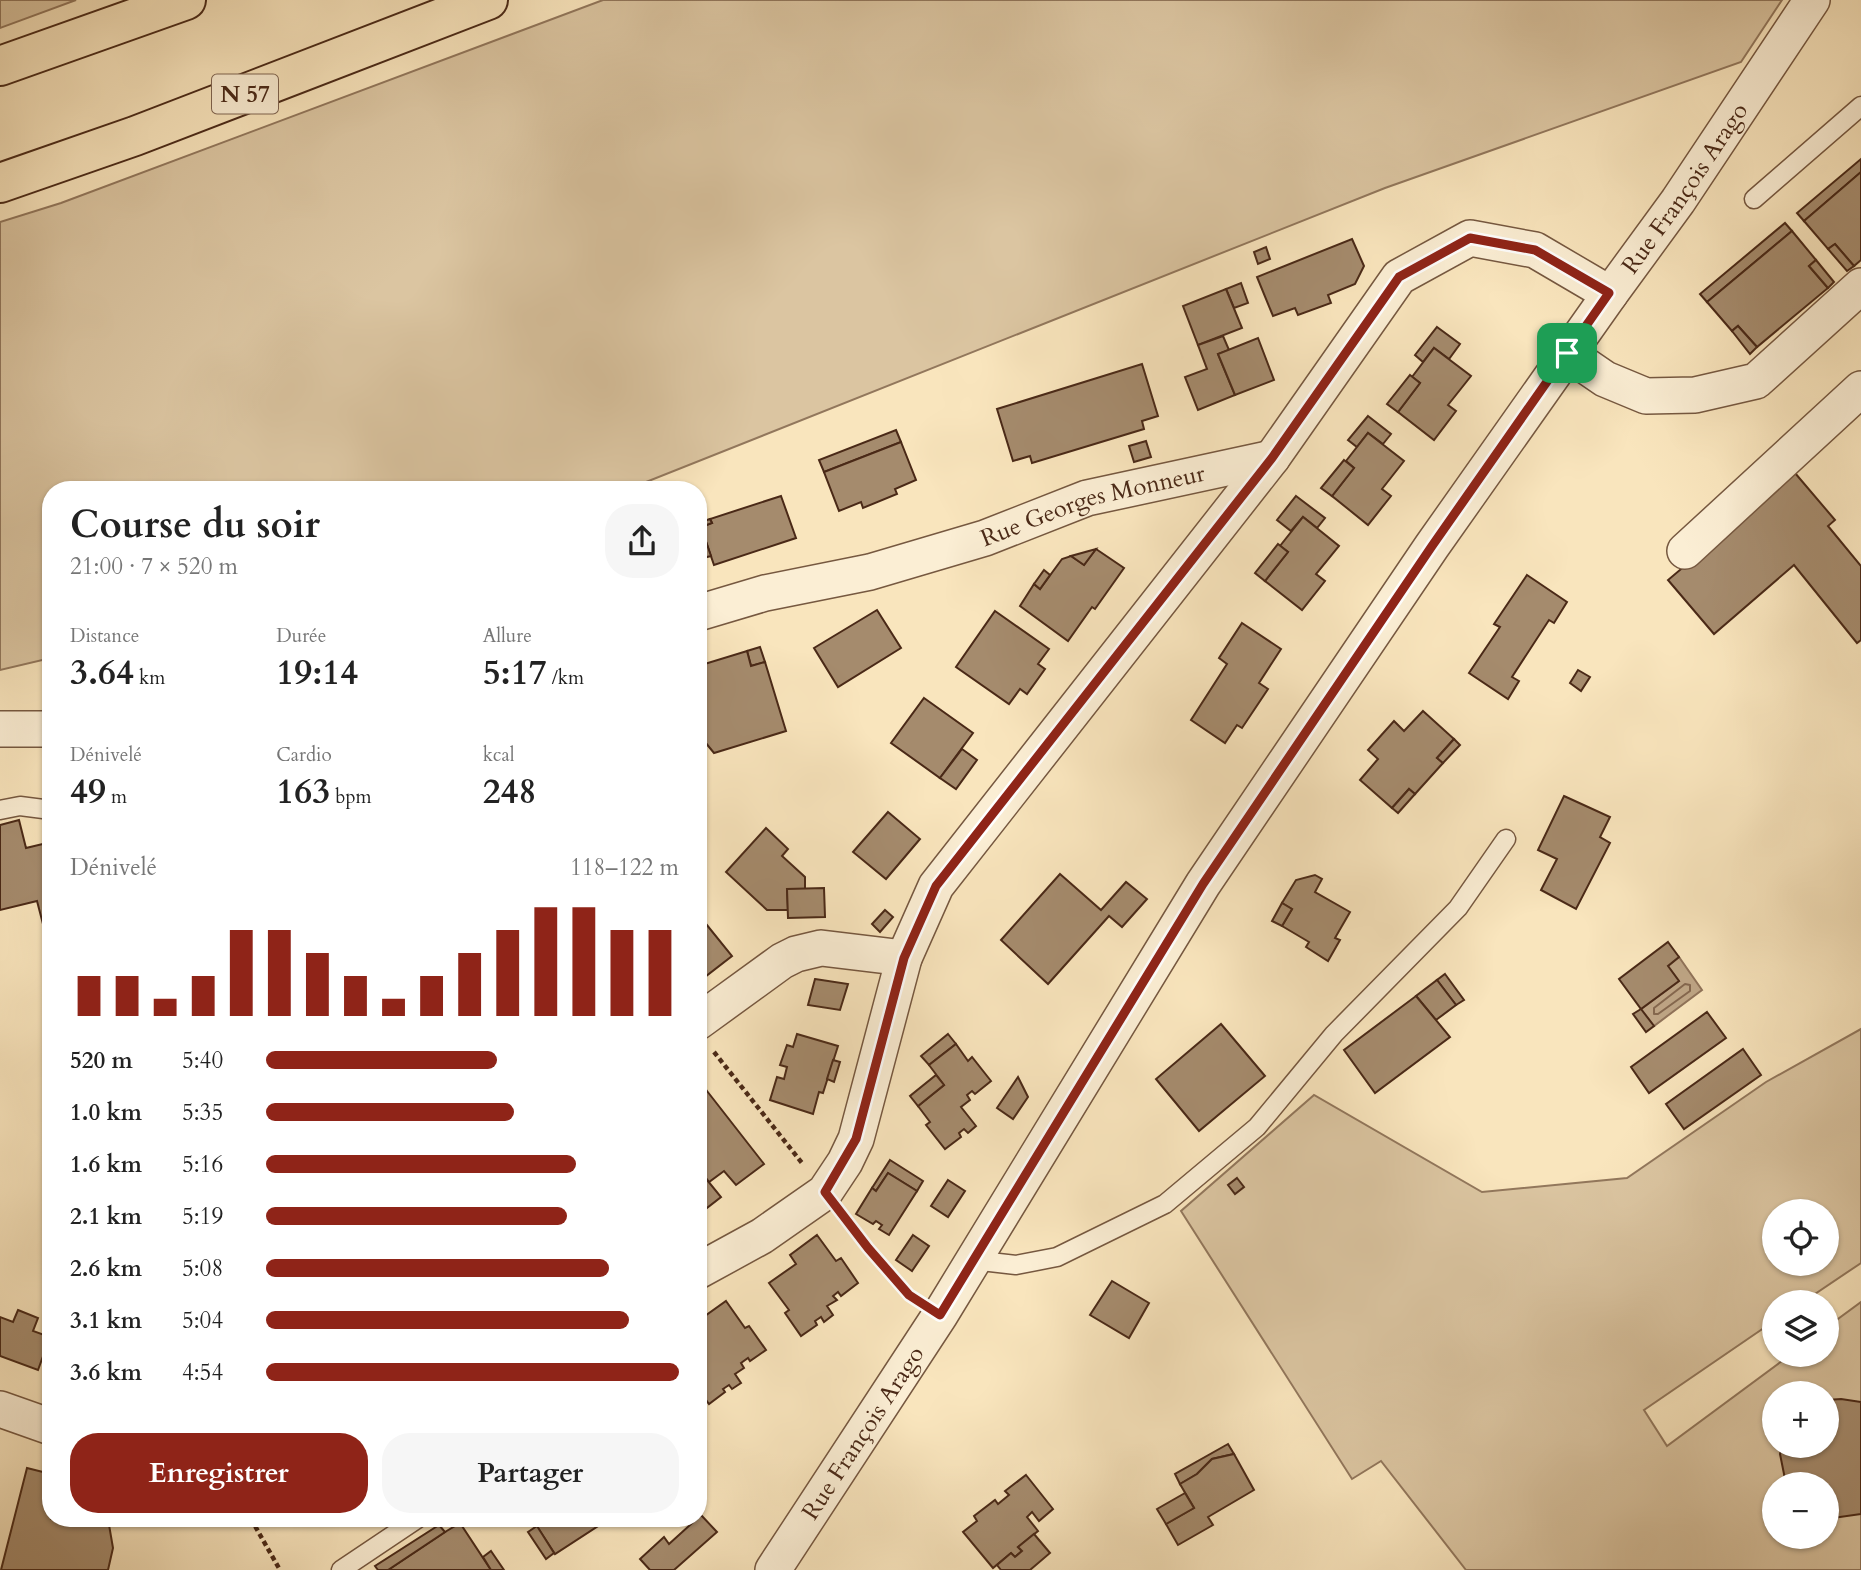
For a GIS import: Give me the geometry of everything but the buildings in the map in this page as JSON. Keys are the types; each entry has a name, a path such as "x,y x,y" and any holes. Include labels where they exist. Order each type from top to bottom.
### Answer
{"highway":[{"path":"0,66 186,0"},
{"name":"N 57","path":"0,183 135,136 488,0"}],"street":[{"name":"Rue François Arago","path":"773,1570 940,1315 1203,884 1432,546 1609,293 1678,201 1812,0"},
{"path":"707,1266 762,1236 825,1192 856,1139 904,958 936,886 1272,458 1399,277 1470,238 1535,250 1609,293"},
{"path":"1567,353 1605,379 1646,396 1695,395 1755,381 1861,286"},
{"path":"1685,551 1861,390"},
{"name":"Rue Georges Monneur","path":"707,610 765,593 870,572 985,538 1087,498 1272,458"},
{"path":"0,729 42,729"},
{"path":"707,1028 782,961 796,954 821,948 904,958"},
{"path":"0,1409 42,1424"}],"lane":[{"path":"1754,200 1861,106"},
{"path":"0,810 20,806 42,809"},
{"path":"972,1260 1016,1265 1057,1257 1165,1205 1258,1127 1334,1034 1458,908 1506,839"},
{"path":"341,1570 405,1527"}],"path":[{"path":"707,1039 868,1248 909,1295 940,1315"},
{"path":"256,1527 280,1570"}],"shaded area":[{"path":"0,0 76,0 0,28"},
{"path":"603,0 1782,0 1741,62 1385,188 649,481 42,481 42,660 0,670 0,222 61,203"},
{"path":"1861,1029 1861,1263 1821,1290 1762,1290 1762,1329 1644,1410 1667,1446 1774,1367 1839,1367 1839,1318 1861,1302 1861,1570 1466,1570 1381,1461 1352,1479 1181,1211 1314,1095 1482,1192 1627,1178 1766,1082"}],"water":[{"path":"1679,957 1702,990 1654,1026 1641,1009 1679,981 1668,966"}],"route":[{"path":"1470,238 1535,250 1609,293 1567,353 1432,546 1203,884 940,1315 909,1295 825,1192 856,1139 904,958 936,886 1272,458 1399,277 1470,238"}]}
